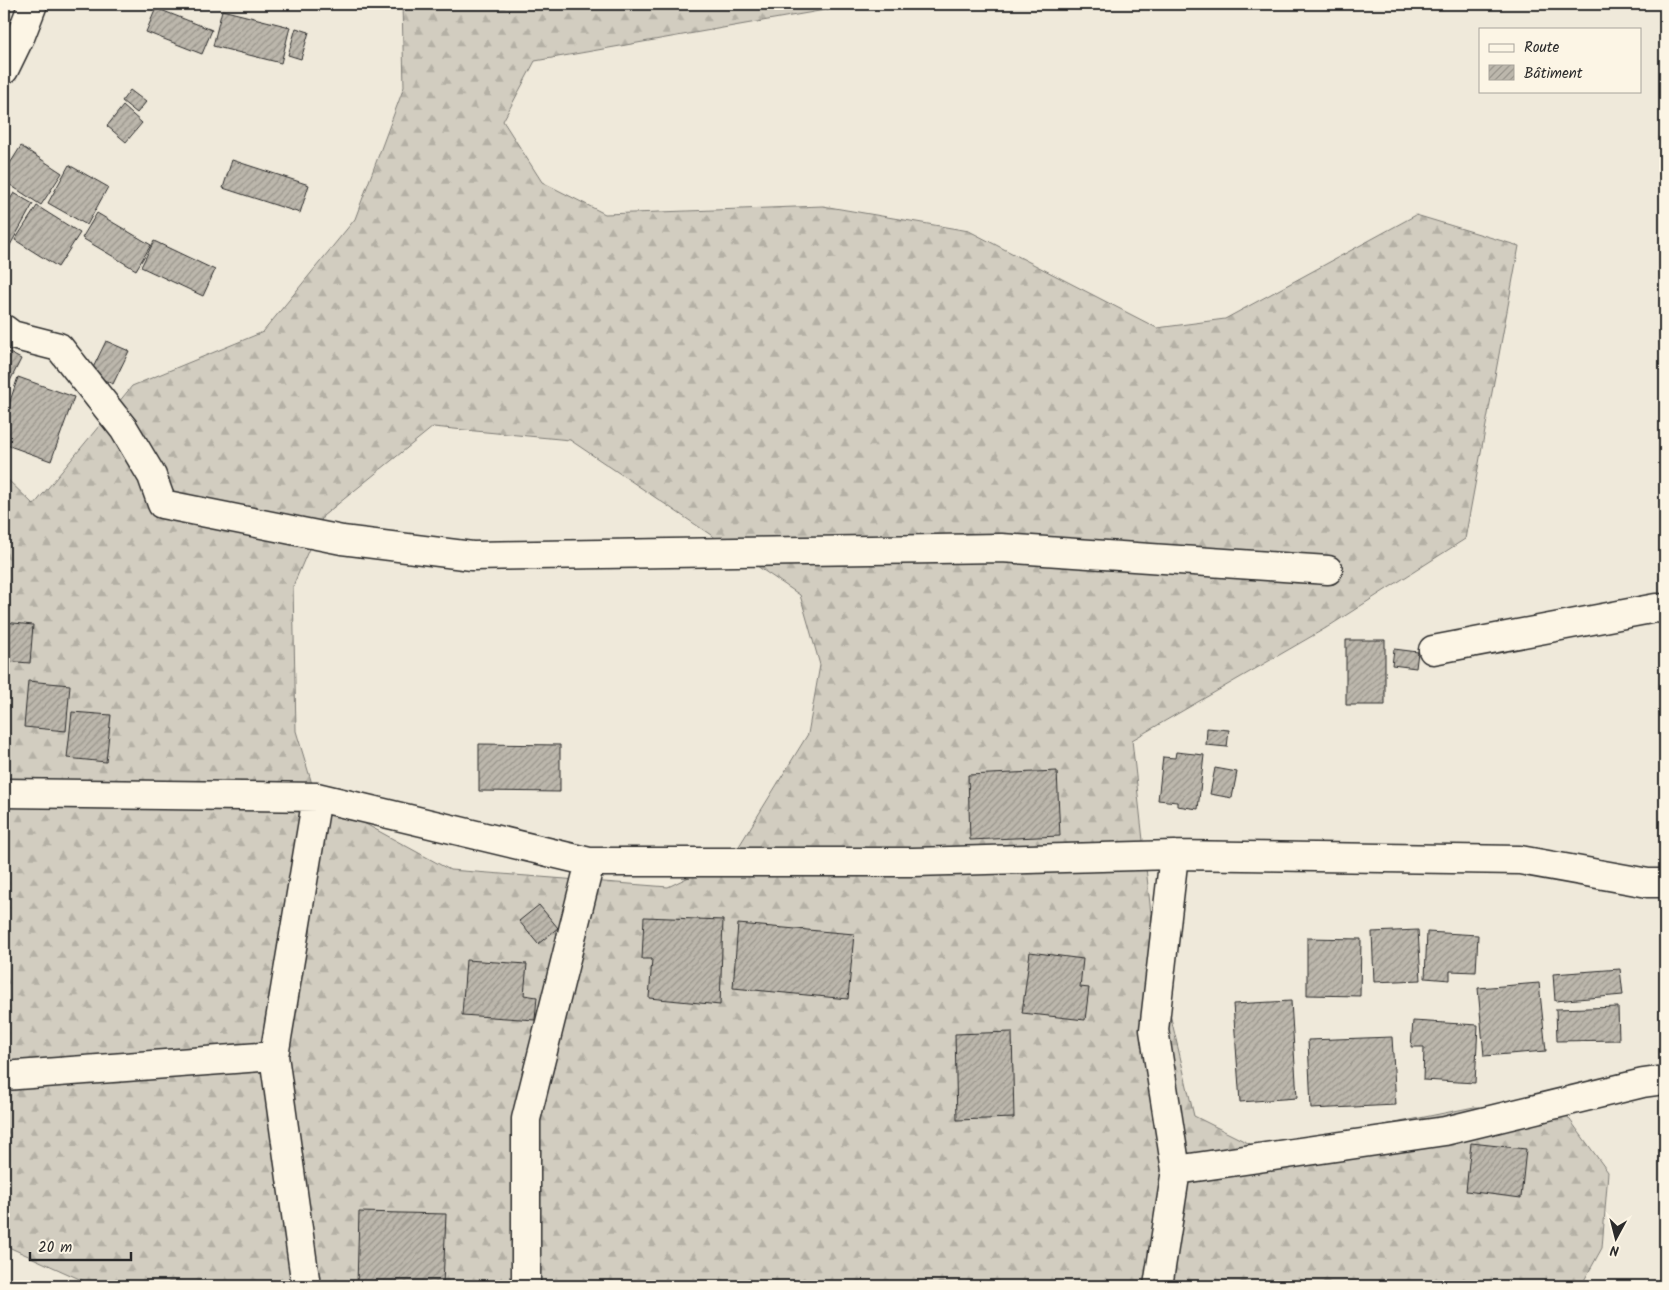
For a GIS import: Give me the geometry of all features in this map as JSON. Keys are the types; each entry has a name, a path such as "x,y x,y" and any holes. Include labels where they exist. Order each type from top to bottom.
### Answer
{"street":[{"path":"4,70 33,4"},
{"path":"8,332 59,347 124,429 152,476 162,504 342,540 472,556 1001,548 1328,570"},
{"path":"1433,650 1656,608 1665,609"},
{"path":"4,792 316,797 590,862 913,862 1174,855 1520,860 1648,883 1665,883"},
{"path":"306,1286 274,1056 316,797"},
{"path":"1158,1286 1176,1170 1154,1030 1174,855"},
{"path":"526,1286 526,1119 590,862"},
{"path":"4,1076 274,1056"},
{"path":"1176,1170 1444,1131 1643,1083 1665,1080"}],"green space":[{"path":"402,4 859,4 535,61 503,121 542,182 605,214 823,206 969,231 1157,328 1225,319 1416,215 1519,246 1465,539 1326,628 1132,740 1155,950 1194,1116 1262,1150 1474,1107 1562,1109 1608,1172 1602,1248 1581,1286 95,1286 4,1245 4,476 34,505 132,386 263,332 355,219 404,87","holes":["433,427 570,440 800,595 820,665 808,734 733,856 668,887 450,870 316,797 296,731 293,586 323,516"]}],"building":[{"path":"156,8 212,30 202,54 146,32"},
{"path":"222,10 290,27 281,63 213,46"},
{"path":"296,28 309,32 301,59 288,55"},
{"path":"130,90 146,102 137,113 122,101"},
{"path":"123,106 142,123 126,142 107,126"},
{"path":"21,146 62,173 41,205 4,181 4,173"},
{"path":"232,160 309,185 300,213 223,188"},
{"path":"69,165 108,187 87,225 48,203"},
{"path":"14,193 33,204 4,256 4,202 7,204"},
{"path":"37,206 80,233 58,267 15,240"},
{"path":"97,213 151,245 136,270 82,238"},
{"path":"154,241 215,270 203,296 141,267"},
{"path":"106,341 129,351 113,384 90,374"},
{"path":"4,350 21,359 10,381 4,377"},
{"path":"18,377 74,397 51,461 4,444 4,419"},
{"path":"4,622 33,625 30,663 4,661"},
{"path":"1346,640 1385,640 1385,705 1346,705"},
{"path":"1394,649 1418,652 1416,668 1392,665"},
{"path":"28,681 70,685 66,731 24,727"},
{"path":"72,712 111,715 106,762 67,758"},
{"path":"1207,728 1229,730 1227,747 1206,745"},
{"path":"479,744 560,745 560,792 479,791"},
{"path":"1176,752 1204,755 1198,809 1177,806 1177,802 1158,800 1163,757 1175,758"},
{"path":"1215,768 1237,772 1232,798 1210,794"},
{"path":"1057,771 1060,836 970,840 968,775"},
{"path":"539,905 558,928 538,944 519,921"},
{"path":"644,917 723,920 720,1005 649,998 652,959 642,959"},
{"path":"738,924 854,934 848,999 733,988"},
{"path":"1418,930 1421,980 1374,982 1372,932"},
{"path":"1427,932 1478,935 1476,972 1450,971 1450,980 1425,978"},
{"path":"1307,938 1361,939 1360,996 1307,995"},
{"path":"1030,952 1083,959 1080,987 1089,988 1085,1020 1022,1013"},
{"path":"466,960 527,964 524,995 537,997 535,1020 462,1015"},
{"path":"1620,969 1623,995 1555,1001 1553,974"},
{"path":"1539,983 1546,1051 1484,1056 1478,988"},
{"path":"1291,1001 1297,1098 1240,1102 1233,1004"},
{"path":"1618,1007 1619,1040 1557,1041 1556,1009"},
{"path":"1413,1021 1478,1025 1475,1083 1423,1080 1424,1047 1411,1047"},
{"path":"1012,1032 1014,1118 957,1120 955,1034"},
{"path":"1392,1037 1396,1105 1311,1109 1308,1040"},
{"path":"1471,1143 1526,1149 1521,1198 1466,1191"},
{"path":"359,1212 446,1214 443,1286 357,1286"}]}
